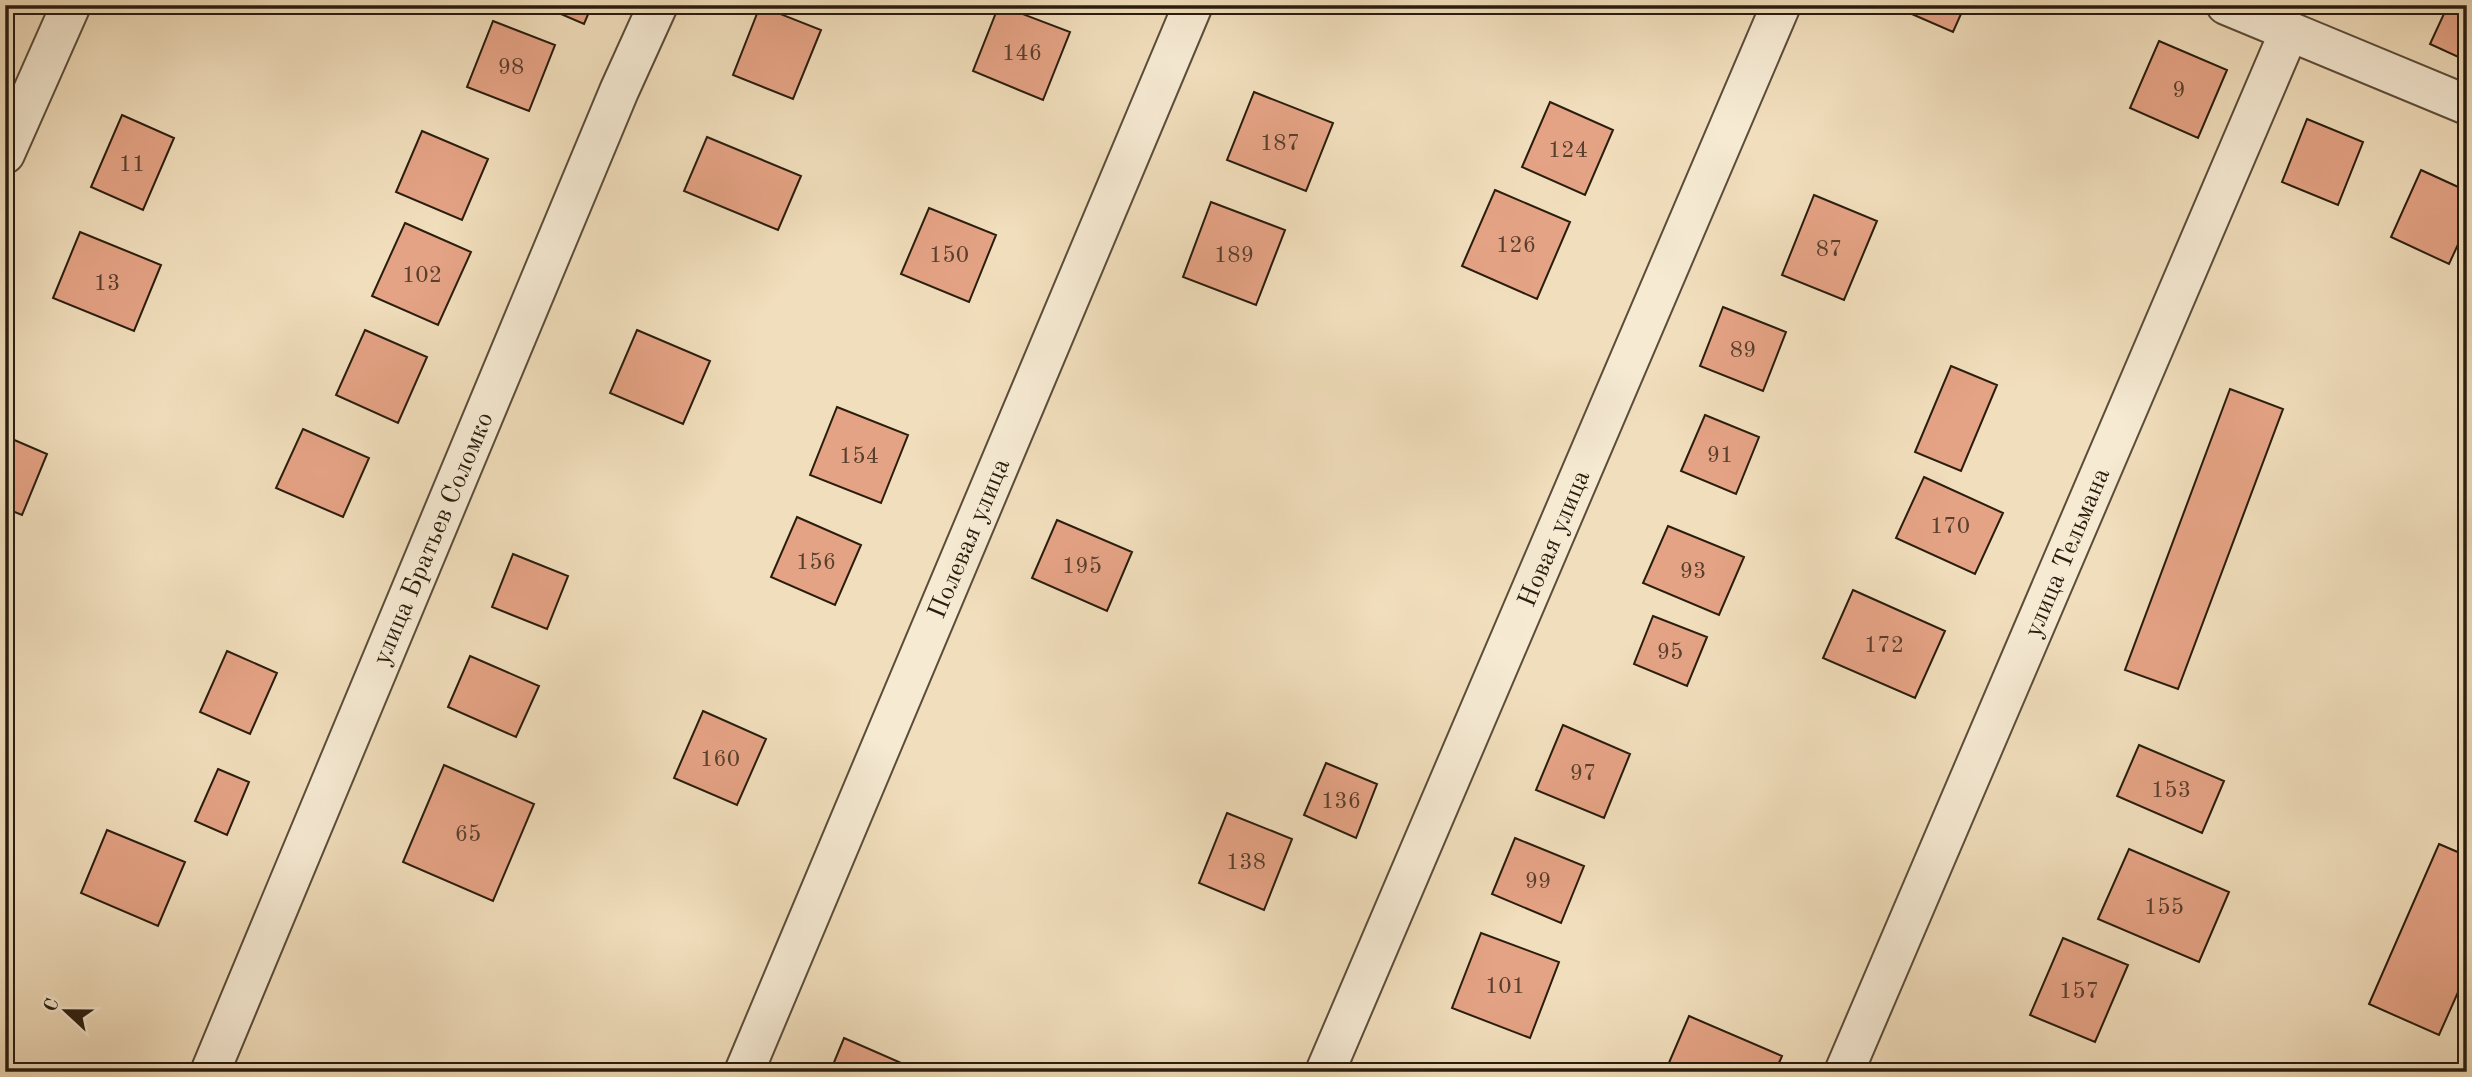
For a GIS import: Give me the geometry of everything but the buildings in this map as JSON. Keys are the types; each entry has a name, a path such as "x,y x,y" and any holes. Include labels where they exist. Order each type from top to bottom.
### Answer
{"street":[{"path":"5,154 71,5"},
{"name":"улица Братьев Соломко","path":"209,1072 613,104 658,5"},
{"name":"Полевая улица","path":"744,1072 1193,5"},
{"name":"Новая улица","path":"1325,1072 1781,5"},
{"path":"2226,5 2467,105"},
{"name":"улица Тельмана","path":"1844,1072 2289,32"}]}
